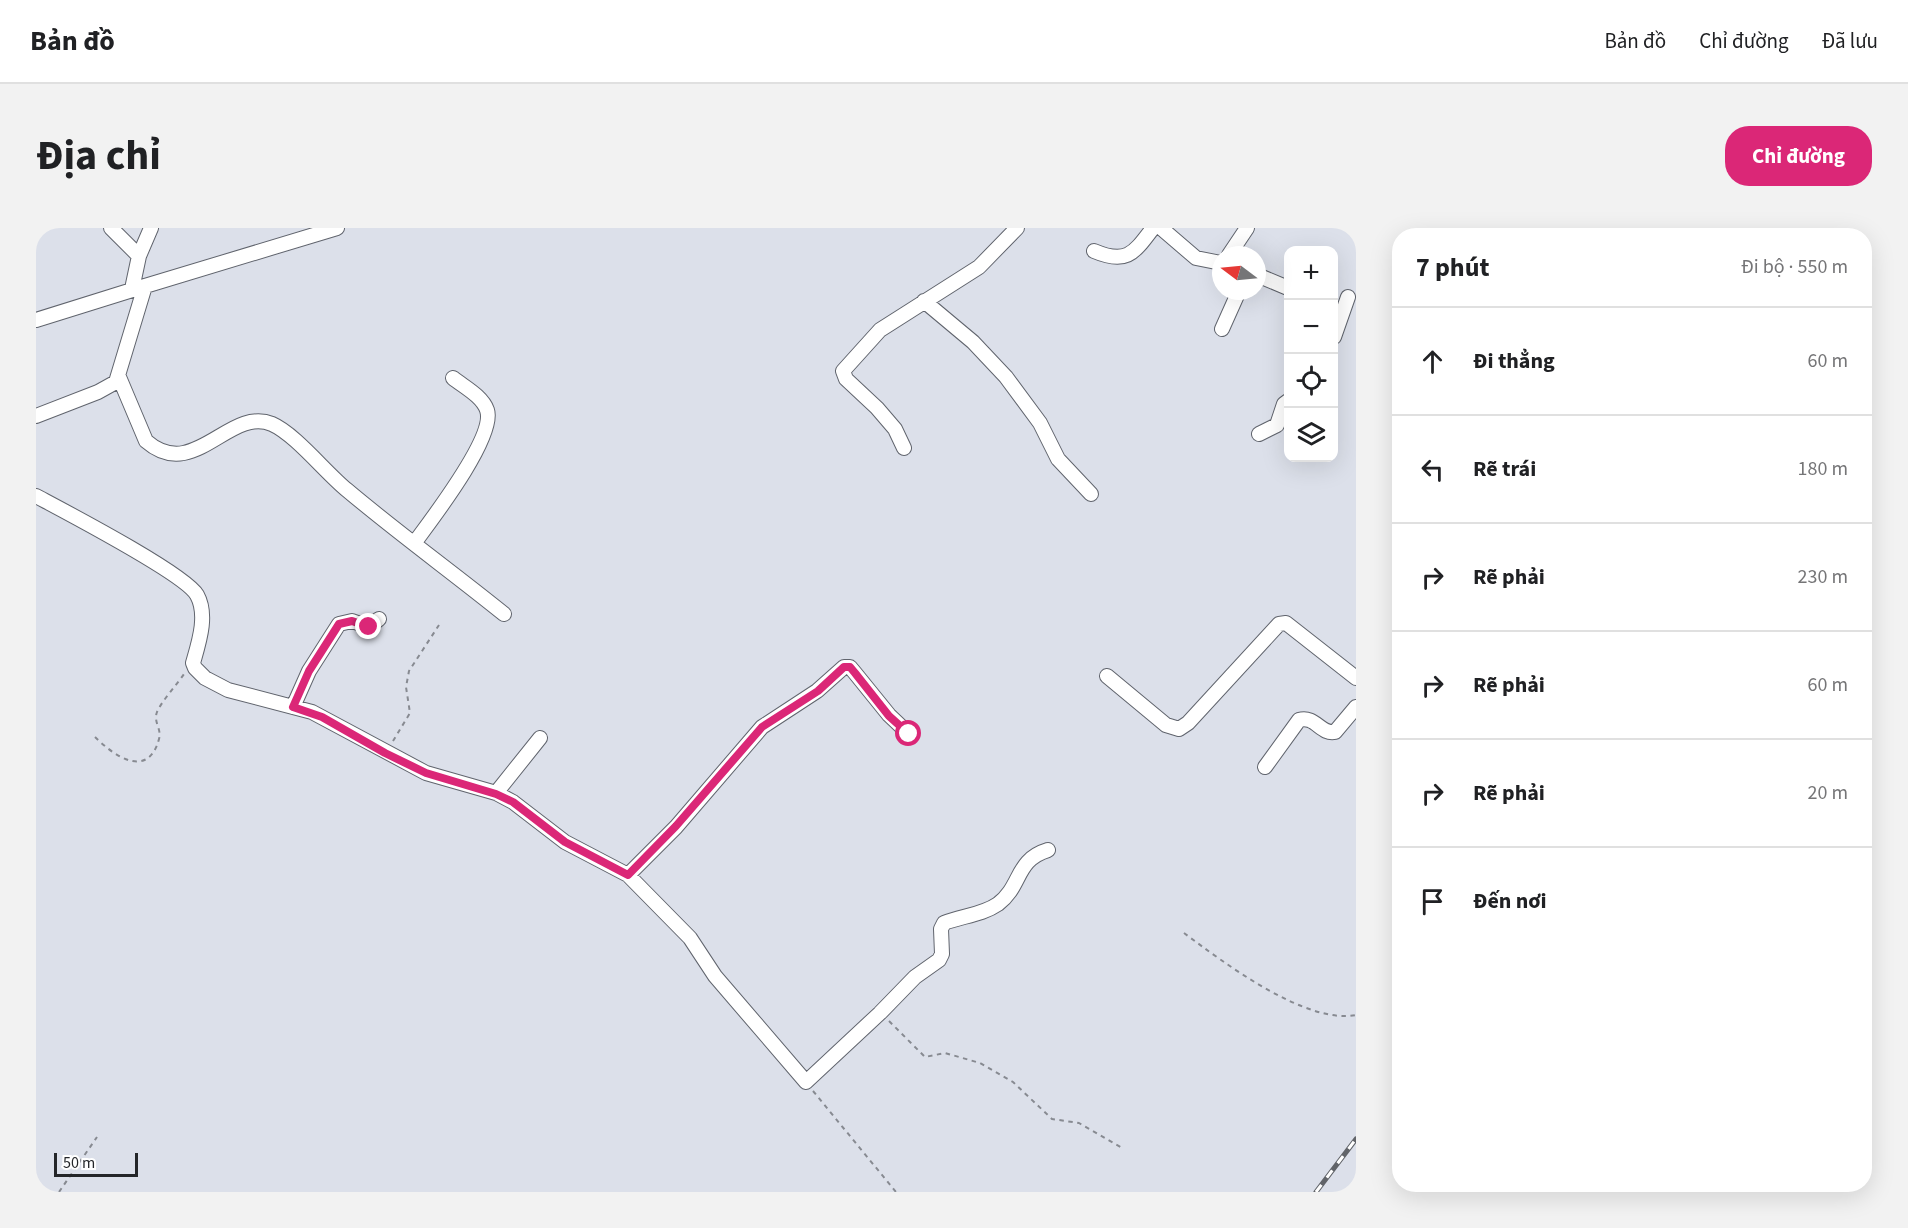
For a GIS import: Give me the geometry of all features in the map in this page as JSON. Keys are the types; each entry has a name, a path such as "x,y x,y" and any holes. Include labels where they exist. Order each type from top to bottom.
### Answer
{"street":[{"path":"111,228 139,256"},
{"path":"36,416 111,386 119,377 139,287 139,256 151,228"},
{"path":"36,320 338,228"},
{"path":"904,448 895,429 846,379 843,370 880,330 979,267 1017,228"},
{"path":"1094,251 1113,258 1125,257 1140,245 1153,228"},
{"path":"1161,228 1196,258 1212,261"},
{"path":"1235,246 1246,228"},
{"path":"1266,279 1284,286"},
{"path":"1338,328 1352,297"},
{"path":"924,300 973,342 1006,377 1040,423 1058,459 1091,494"},
{"path":"1221,329 1235,300"},
{"path":"119,377 146,441 152,447 182,454 205,446 242,424 270,423 289,437 347,490 504,614"},
{"path":"415,542 468,465 488,423 485,406 453,378"},
{"path":"1259,434 1277,425 1284,404"},
{"path":"36,496 171,573 193,589 200,602 201,619 193,663 205,678 228,690 322,717 385,753 426,773 496,794 513,802 565,842 628,875 690,938 722,984 806,1082 915,977 941,957 940,933 944,923 997,905 1009,892 1027,860 1048,850"},
{"path":"293,707 309,671 339,624 352,621 369,627 379,619"},
{"path":"1107,676 1166,725 1179,729 1188,723 1279,624 1286,622 1356,678"},
{"path":"628,875 676,826 762,727 818,691 844,667 850,667 889,716 909,734"},
{"path":"1265,766 1299,720 1311,719 1326,731 1335,732 1356,708"},
{"path":"496,794 540,738"}],"path":[{"path":"385,753 409,718 411,709 406,682 409,671 438,625"},
{"path":"95,738 127,761 137,762 150,755 160,736 156,714 193,663"},
{"path":"1184,933 1252,980 1302,1007 1336,1016 1356,1015"},
{"path":"880,1013 925,1057 945,1053 980,1063 1013,1082 1052,1119 1079,1123 1124,1149"},
{"path":"806,1082 896,1192"},
{"path":"59,1192 97,1137"}],"railway":[{"path":"1316,1192 1356,1139"}],"route":[{"path":"369,627 352,621 339,624 309,671 293,707 312,712 426,773 496,794 513,802 565,842 628,875 706,793 762,727 818,691 844,667 850,667 889,716 909,734"}]}
